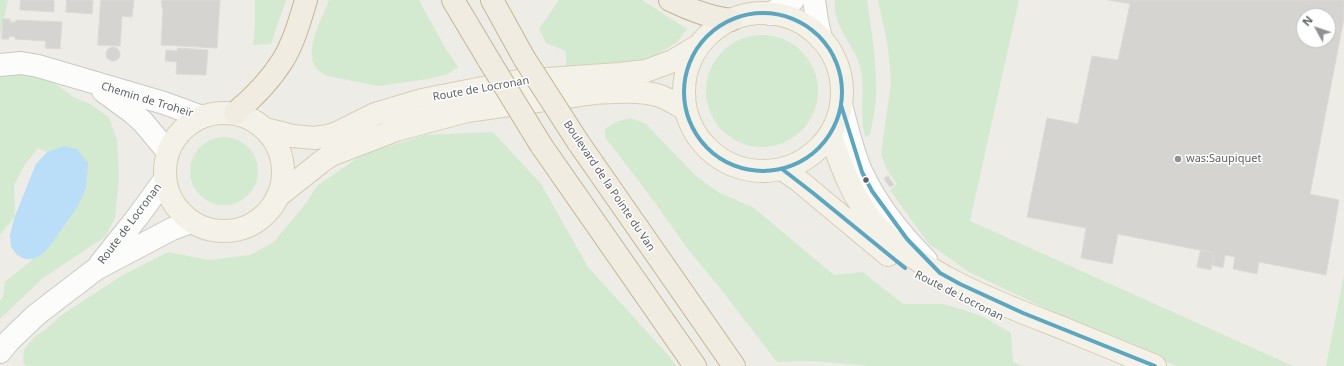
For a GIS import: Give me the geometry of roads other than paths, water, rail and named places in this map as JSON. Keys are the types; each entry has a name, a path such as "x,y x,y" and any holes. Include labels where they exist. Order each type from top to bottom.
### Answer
{"highway":[{"path":"235,113 265,84 283,59 292,41 306,0"},
{"path":"453,0 541,145 695,366"},
{"name":"Boulevard de la Pointe du Van","path":"492,0 524,58 578,142 734,366"},
{"path":"670,0 700,14 731,20"}],"main road":[{"path":"770,14 789,18 806,26 821,39 832,54 838,70 842,88 841,105 837,120 830,134 817,150 801,162 782,169 769,172 756,172 722,161 705,147 692,130 685,109 684,87 688,66 698,46 713,31 731,20 743,16 770,14"},
{"name":"Route de Locronan","path":"265,129 293,136 314,138 328,136 375,114 422,100 518,81 646,71 673,61 698,46"},
{"name":"Route de Locronan","path":"277,197 321,162 340,151 396,130 466,111 594,93 621,92 642,93 657,96 685,109"},
{"path":"218,113 235,113 256,122 265,129 276,142 282,158 283,174 280,192 272,207 259,220 243,228 225,232 207,229 190,222 181,213 167,192 165,166 168,152 175,137 187,125 202,117 218,113"},
{"name":"Route de Locronan","path":"830,134 844,173 856,198 874,223 907,252 960,284 1023,313 1155,366"},
{"name":"Route de Locronan","path":"782,169 798,180 897,262 922,278 955,297 1023,328 1116,366"}],"street":[{"path":"770,14 793,0"},
{"path":"814,0 821,39"},
{"name":"Chemin de Troheïr","path":"0,65 22,63 56,71 92,83 164,103 202,117"},
{"name":"Chemin de Troheïr","path":"92,83 133,112 153,132 168,152"},
{"name":"Route de Locronan","path":"841,105 862,172 872,191 907,240 940,273"},
{"name":"Route de Locronan","path":"96,269 139,215 165,179"},
{"name":"Route de Locronan","path":"0,352 36,315 96,269 190,222"}],"water":[{"path":"64,146 77,149 88,163 86,188 77,208 50,246 43,254 33,259 25,259 17,255 11,247 10,234 15,216 36,164 47,152"}],"place":[{"name":"was:Saupiquet","path":"1178,159"}]}
